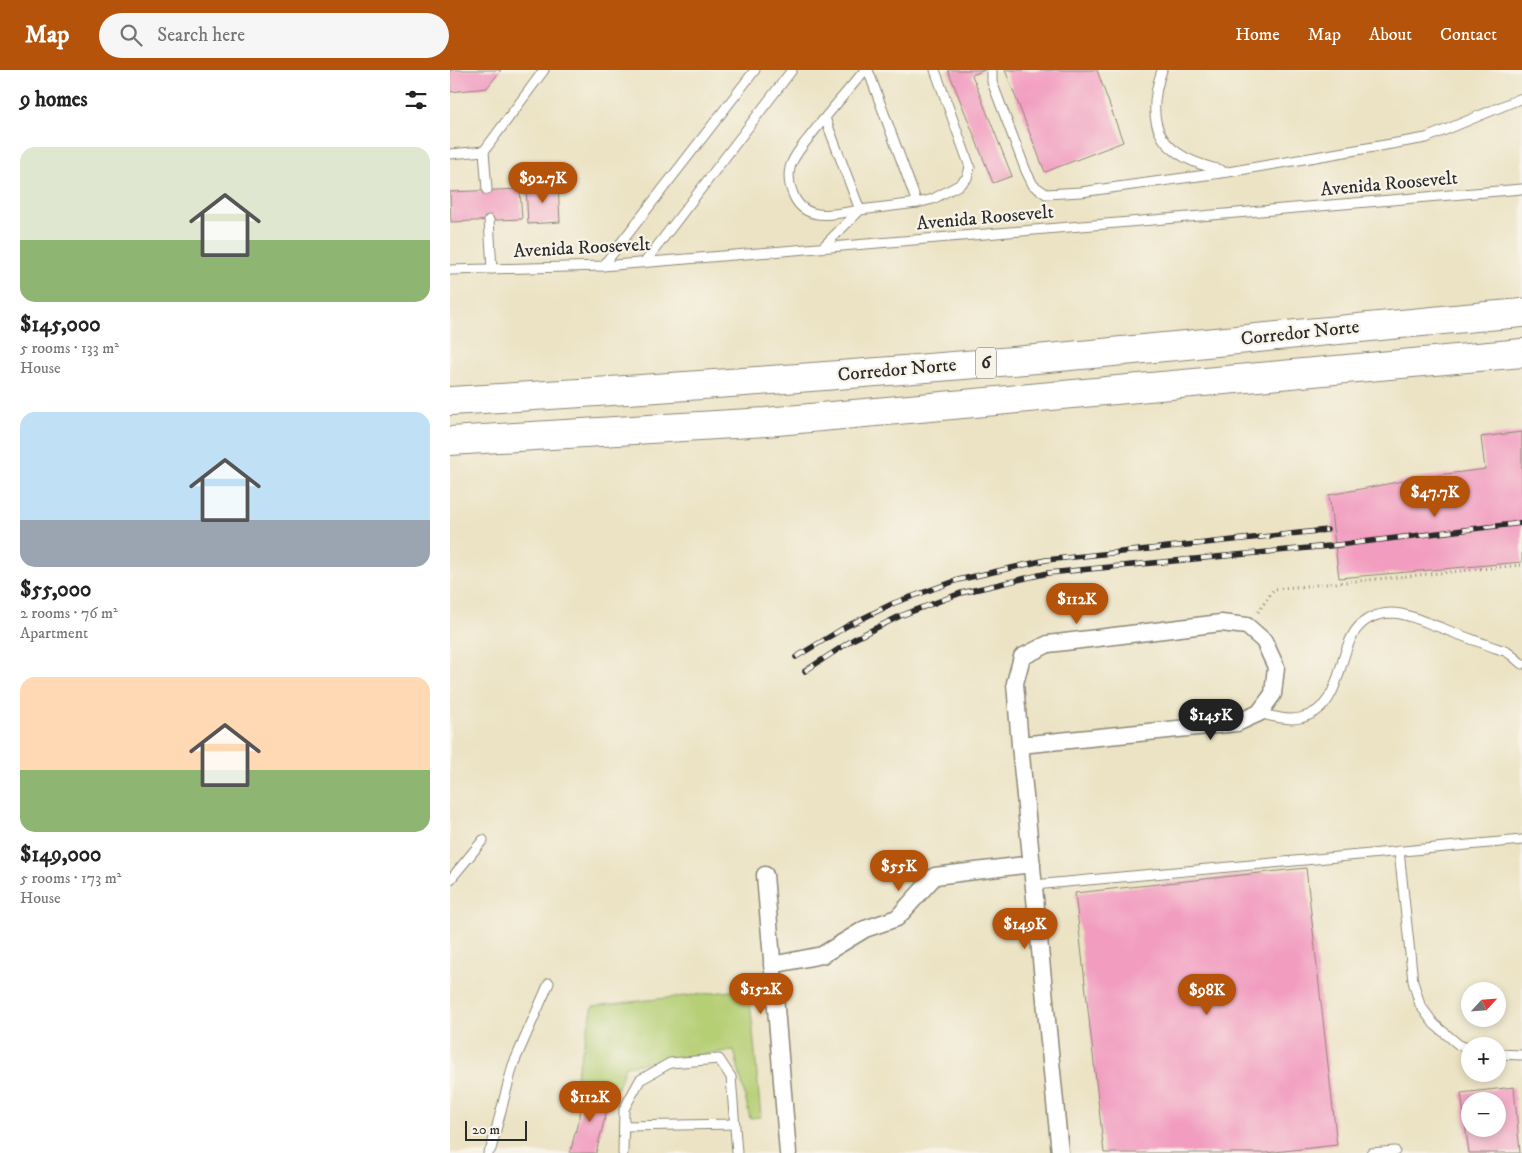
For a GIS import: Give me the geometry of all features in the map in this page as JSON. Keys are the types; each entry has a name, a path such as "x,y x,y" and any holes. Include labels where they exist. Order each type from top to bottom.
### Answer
{"highway":[{"name":"Corredor Norte","path":"450,401 753,382 1057,357 1522,313"},
{"name":"Corredor Norte","path":"450,441 766,422 1522,353"}],"street":[{"path":"1020,745 1237,722 1259,713 1273,694 1276,667 1264,641 1247,626 1221,623 1048,644 1022,657 1015,684 1020,745 1060,1153"},
{"path":"772,965 822,955 865,929 897,918 935,876 1032,864"},
{"path":"765,875 788,1153"}],"lane":[{"path":"487,190 484,151 544,70"},
{"path":"604,266 755,70"},
{"path":"646,262 792,70"},
{"path":"917,203 867,70 824,118 800,149 790,166 789,183 795,199 802,208 814,214 830,214 917,203 933,199 959,185 967,178 970,168 935,70"},
{"path":"992,70 992,82 1032,185 1046,194 1081,192 1228,172 1426,138 1522,98"},
{"path":"1162,70 1157,83 1154,104 1156,123 1162,139 1172,150 1186,160 1228,172"},
{"path":"824,118 860,210"},
{"path":"450,154 484,151"},
{"name":"Avenida Roosevelt","path":"450,270 604,266 1522,190"},
{"path":"823,248 860,210"},
{"path":"489,220 492,268"},
{"path":"1259,713 1281,718 1300,718 1314,712 1329,700 1337,683 1349,640 1359,625 1373,617 1391,614 1408,616 1506,652 1522,664"},
{"path":"450,880 483,840"},
{"path":"1034,884 1522,840"},
{"path":"1399,851 1412,981 1420,1005 1434,1024 1461,1047"},
{"path":"488,1153 491,1149 513,1065 549,983"},
{"path":"1506,1054 1522,1055"},
{"path":"623,1153 624,1109 640,1080 670,1063 719,1059 732,1076 736,1153"},
{"path":"624,1126 734,1124"},
{"path":"1371,1153 1395,1151"}],"path":[{"path":"1247,626 1274,590 1522,565"}],"green space":[{"path":"749,989 761,1117 750,1118 734,1050 625,1066 618,1088 575,1080 593,1006"}],"building":[{"path":"450,70 501,70 487,88 450,92"},
{"path":"948,70 985,70 972,75 1012,176 993,183"},
{"path":"1005,70 1097,70 1123,142 1045,172"},
{"path":"558,184 560,222 528,224 526,185"},
{"path":"520,189 522,219 451,222 450,192"},
{"path":"1522,432 1522,562 1339,578 1329,495 1424,477 1485,469 1481,437"},
{"path":"1306,868 1337,1145 1266,1153 1104,1153 1075,893"},
{"path":"1514,1087 1520,1153 1469,1153 1467,1137 1506,1137 1506,1092 1470,1092"},
{"path":"586,1090 610,1097 596,1153 570,1153"}],"railway":[{"path":"805,671 854,639 900,616 961,593 1048,573 1329,546 1522,523"},
{"path":"796,657 847,626 894,603 958,580 1046,560 1327,530"}]}
